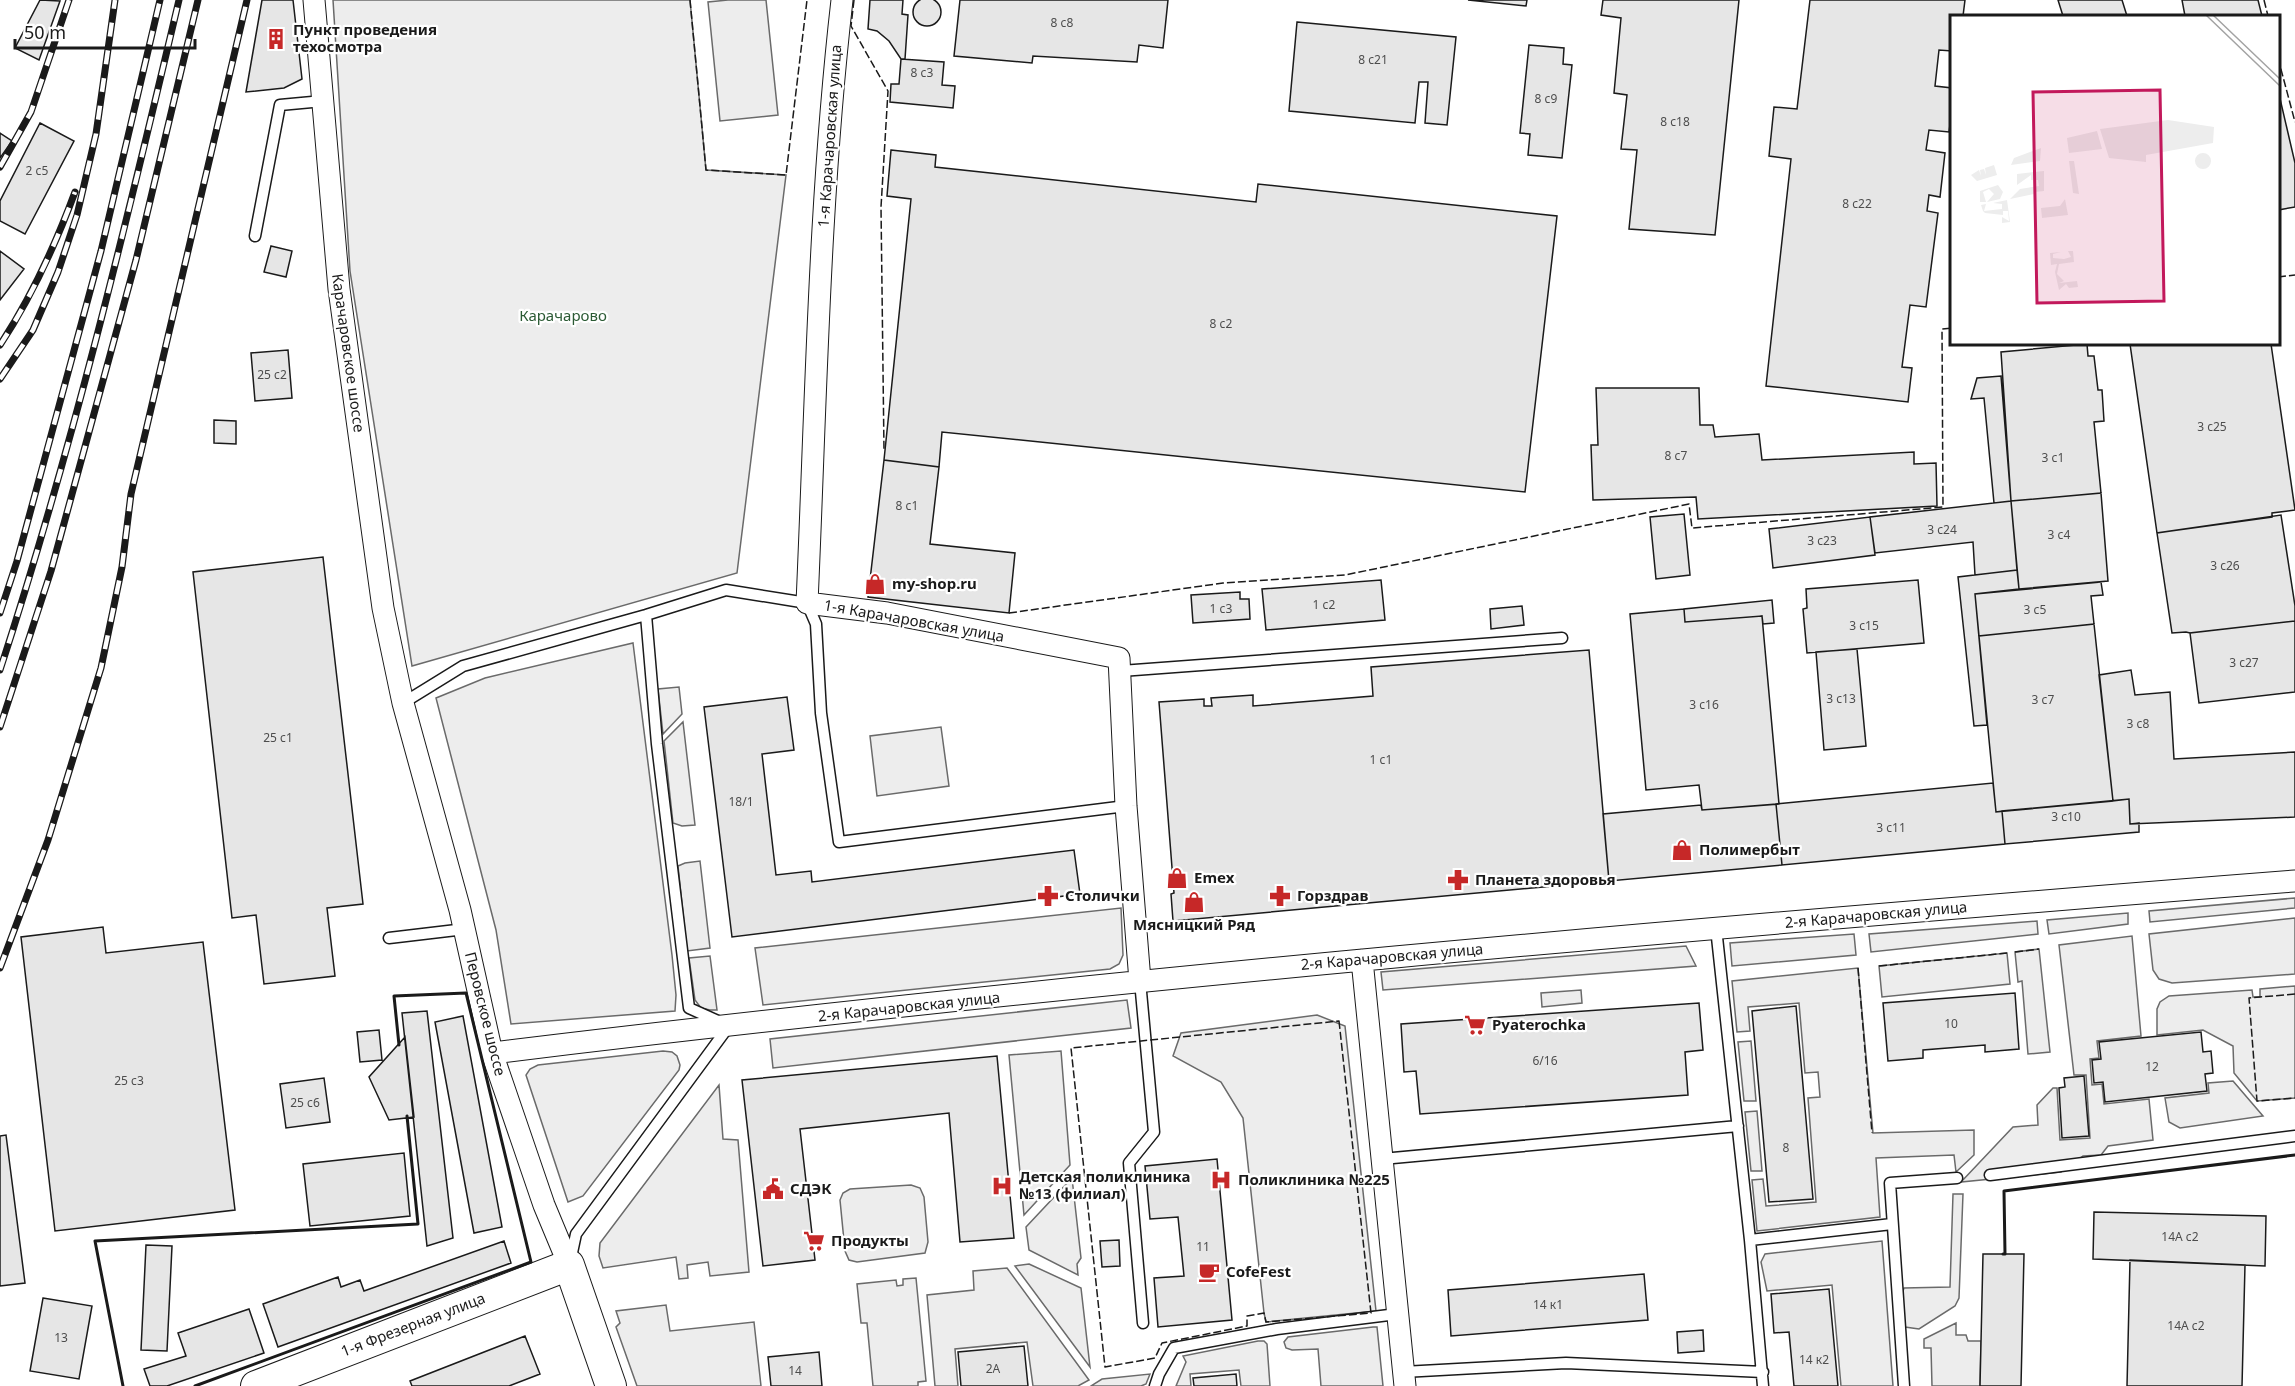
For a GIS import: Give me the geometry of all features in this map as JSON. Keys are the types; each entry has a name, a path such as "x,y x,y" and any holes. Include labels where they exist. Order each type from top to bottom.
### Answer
{"street":[{"name":"Карачаровское шоссе","path":"314,0 339,289 383,608 403,703"},
{"name":"1-я Карачаровская улица","path":"842,0 831,98 824,206 807,603 886,613 1119,658 1121,671"},
{"path":"1121,671 1126,806 1140,981"},
{"name":"Перовское шоссе","path":"403,703 465,929 492,1053 544,1205 569,1265 611,1386"},
{"name":"2-я Карачаровская улица","path":"492,1053 1140,981 1716,928 2295,881"},
{"path":"1362,960 1404,1379"},
{"name":"1-я Фрезерная улица","path":"256,1386 569,1265"}],"lane":[{"path":"255,236 280,105 322,101"},
{"path":"403,703 463,666 646,615 726,590 807,603 816,624 821,713 839,842 1126,806"},
{"path":"569,1265 576,1234 729,1026 689,1008 657,744 646,615"},
{"path":"1121,671 1562,638"},
{"path":"1716,928 1764,1386"},
{"path":"389,938 465,929"},
{"path":"1140,981 1154,1132 1128,1163 1143,1323"},
{"path":"1382,1160 1738,1126"},
{"path":"1989,1175 2295,1136"},
{"path":"1904,1386 1890,1183 1957,1178"},
{"path":"1750,1240 1892,1224"},
{"path":"1155,1386 1174,1348 1277,1329 1397,1314"},
{"path":"1404,1379 1566,1363 1763,1372"}],"shaded area":[{"name":"Карачарово","path":"333,0 690,0 706,170 786,175 737,573 412,666 350,271"},
{"path":"766,0 778,115 720,121 708,2"},
{"path":"633,643 672,955 676,995 675,1011 511,1024 496,930 436,698 485,678"},
{"path":"679,687 682,714 663,734 658,689"},
{"path":"683,722 695,825 682,826 673,823 664,741"},
{"path":"941,727 949,786 877,796 870,736"},
{"path":"700,861 710,948 687,951 678,866"},
{"path":"2295,898 2295,908 2150,922 2149,911"},
{"path":"1121,908 1123,955 1119,964 1110,969 763,1005 755,948"},
{"path":"2128,913 2128,924 2049,934 2047,920"},
{"path":"2295,918 2295,974 2172,983 2159,979 2153,970 2149,934"},
{"path":"2037,921 2038,934 1871,952 1869,934"},
{"path":"1854,934 1856,955 1732,966 1730,943"},
{"path":"2132,936 2141,1036 2097,1041 2099,1058 2090,1059 2092,1085 2102,1084 2104,1104 2149,1099 2153,1140 2108,1146 2101,1155 2083,1156 2061,1172 1961,1182 2013,1127 2038,1125 2037,1105 2053,1088 2057,1088 2060,1140 2090,1138 2086,1075 2074,1075 2059,945"},
{"path":"1686,946 1696,966 1383,990 1381,972"},
{"path":"2039,949 2050,1052 2028,1054 2022,981 2018,982 2015,952"},
{"path":"2007,953 2010,984 1882,997 1879,966"},
{"path":"710,956 717,1010 701,1008 695,1000 689,958"},
{"path":"1858,968 1873,1133 1974,1130 1974,1155 1956,1172 1954,1155 1876,1158 1880,1217 1757,1231 1752,1180 1763,1179 1766,1206 1816,1202 1808,1098 1820,1097 1818,1072 1805,1073 1799,1003 1748,1007 1750,1031 1737,1032 1732,981"},
{"path":"2295,986 2295,1098 2257,1101 2234,1073 2233,1046 2203,1030 2157,1035 2157,1009 2160,1002 2169,996 2252,990 2253,997 2260,997 2260,989"},
{"path":"1581,990 1582,1003 1542,1007 1541,993"},
{"path":"1127,1000 1131,1028 773,1068 770,1039"},
{"path":"1317,1015 1345,1026 1376,1311 1266,1322 1243,1118 1221,1082 1173,1056 1181,1033"},
{"path":"1751,1041 1756,1101 1744,1101 1738,1042"},
{"path":"663,1051 672,1052 677,1056 679,1070 583,1196 568,1202 526,1075 530,1069 538,1065"},
{"path":"1061,1051 1070,1165 1024,1215 1009,1055"},
{"path":"2233,1081 2263,1116 2180,1128 2169,1122 2165,1098 2209,1093 2208,1083"},
{"path":"719,1085 723,1139 738,1140 749,1272 710,1276 708,1262 687,1265 688,1278 679,1279 676,1257 603,1268 599,1256 600,1243"},
{"path":"1757,1111 1762,1171 1751,1171 1745,1112"},
{"path":"1072,1178 1081,1258 1077,1264 1078,1275 1029,1250 1026,1227"},
{"path":"911,1185 920,1188 924,1197 928,1242 925,1253 857,1262 849,1260 845,1251 840,1200 843,1193 850,1189"},
{"path":"1953,1194 1963,1194 1959,1298 1955,1306 1919,1329 1905,1327 1902,1294 1904,1288 1950,1287"},
{"path":"1882,1241 1893,1386 1841,1386 1832,1285 1767,1291 1761,1262 1765,1254"},
{"path":"1029,1264 1081,1288 1090,1367 1015,1266"},
{"path":"1007,1268 1089,1380 1078,1386 1033,1386 1027,1342 955,1349 958,1386 935,1386 927,1295 974,1290 973,1271"},
{"path":"916,1278 926,1381 918,1382 918,1386 873,1386 867,1323 861,1323 857,1284 896,1280 897,1286 903,1285 903,1279"},
{"path":"666,1305 670,1331 754,1322 761,1386 637,1386 616,1327 620,1323 616,1311"},
{"path":"1956,1323 1956,1335 1966,1335 1968,1341 1981,1341 1980,1386 1932,1386 1931,1348 1924,1348 1924,1339"},
{"path":"1377,1327 1383,1386 1321,1386 1318,1349 1292,1350 1286,1348 1284,1342 1288,1337"},
{"path":"1264,1341 1267,1344 1270,1386 1241,1386 1239,1370 1190,1374 1191,1386 1176,1386 1186,1362 1183,1356"},
{"path":"1150,1374 1146,1384 1141,1386 1091,1386 1102,1379"}],"building":[{"path":"922,-1 932,-1 940,7 940,17 932,25 922,25 914,17 914,7"},
{"path":"40,0 60,1 39,60 15,48"},
{"name":"Пункт проведения техосмотра","path":"262,0 293,0 302,79 284,88 246,92"},
{"path":"870,0 903,0 902,14 908,15 905,59 901,59 889,41 877,31 868,29"},
{"path":"960,0 1168,0 1163,48 1139,45 1137,62 1033,56 1032,63 954,56"},
{"path":"1468,0 1527,0 1526,6"},
{"path":"1603,0 1739,0 1715,235 1629,229 1637,150 1621,149 1627,95 1614,93 1621,18 1601,15"},
{"path":"1810,0 1965,0 1963,15 1950,15 1950,51 1939,50 1935,86 1950,88 1950,124 1949,132 1929,130 1926,150 1945,153 1940,197 1929,195 1927,211 1938,213 1926,307 1910,305 1902,367 1912,368 1908,402 1766,386 1791,159 1769,156 1774,107 1797,109"},
{"path":"2058,0 2122,0 2127,15 2063,15"},
{"path":"2182,0 2258,0 2262,15 2185,15"},
{"path":"1297,22 1456,37 1447,125 1425,123 1428,82 1419,82 1415,123 1289,111"},
{"path":"1529,45 1564,48 1563,64 1572,65 1562,158 1528,155 1530,134 1520,133"},
{"path":"901,59 944,62 942,85 955,86 953,108 890,102 891,84 899,84"},
{"path":"2280,99 2295,163 2295,207 2280,210"},
{"path":"40,123 74,141 25,234 0,221 0,201"},
{"path":"0,133 12,141 0,158"},
{"path":"891,150 936,155 935,167 1256,202 1258,184 1557,216 1525,492 942,432 939,467 884,460 911,199 887,196"},
{"path":"271,246 292,251 286,277 264,272"},
{"path":"0,251 24,269 0,300"},
{"path":"2087,345 2088,356 2094,356 2098,390 2102,390 2104,421 2094,422 2101,493 2011,501 2001,352"},
{"path":"2130,345 2271,345 2295,510 2272,513 2272,517 2157,533"},
{"path":"288,350 292,398 255,401 251,353"},
{"path":"2001,376 2011,501 1994,503 1984,398 1971,399 1977,378"},
{"path":"1596,388 1699,388 1700,425 1713,425 1715,437 1759,434 1762,460 1914,452 1914,464 1936,463 1937,506 1698,519 1696,497 1593,500 1591,445 1598,445"},
{"path":"214,420 236,421 236,444 214,443"},
{"path":"884,460 939,467 930,544 1015,553 1009,613 868,597"},
{"path":"2101,493 2108,581 2019,589 2011,501"},
{"path":"2011,501 2017,570 1975,575 1973,542 1875,553 1870,517"},
{"path":"1684,514 1690,575 1656,579 1650,517"},
{"path":"2281,515 2295,606 2295,621 2172,633 2157,533"},
{"path":"1870,517 1875,555 1773,568 1769,529"},
{"path":"323,557 363,904 327,908 335,976 264,984 256,915 232,918 193,572"},
{"path":"2017,570 2019,589 1975,594 1987,725 1974,726 1958,577"},
{"path":"1381,580 1385,620 1266,630 1262,589"},
{"path":"1918,580 1924,643 1807,653 1803,609 1807,608 1806,589"},
{"path":"2101,582 2103,595 2091,596 2094,624 1979,636 1975,594"},
{"path":"1240,592 1240,599 1249,599 1250,619 1193,623 1191,595"},
{"path":"1772,600 1774,623 1763,624 1762,616 1685,622 1684,609"},
{"path":"1522,606 1524,625 1491,629 1490,609"},
{"path":"1684,609 1685,622 1762,616 1779,804 1702,810 1699,785 1646,790 1630,614"},
{"path":"2295,621 2295,692 2199,703 2190,633"},
{"path":"2094,624 2113,801 1996,812 1979,636"},
{"path":"1857,649 1866,746 1824,750 1816,652"},
{"path":"1589,650 1609,881 1173,921 1171,894 1174,893 1159,702 1204,699 1204,706 1212,706 1211,698 1253,695 1253,706 1373,696 1371,667"},
{"path":"2131,670 2135,695 2170,692 2174,759 2295,752 2295,817 2130,824 2129,799 2113,801 2099,675"},
{"path":"787,697 794,750 762,754 776,875 811,871 812,882 1074,850 1080,894 732,937 704,707"},
{"path":"1993,783 1996,812 2002,811 2005,844 1782,865 1776,804"},
{"path":"2129,799 2130,824 2139,823 2139,832 2005,844 2002,811"},
{"path":"1776,804 1782,865 1609,881 1603,814 1701,805 1702,810"},
{"path":"103,927 106,953 203,942 235,1210 55,1231 21,937"},
{"path":"2015,993 2019,1049 1985,1052 1985,1045 1923,1050 1923,1058 1888,1061 1883,1003"},
{"path":"1699,1003 1703,1050 1685,1052 1688,1095 1420,1114 1416,1071 1404,1072 1401,1024"},
{"path":"1796,1006 1813,1199 1769,1202 1752,1011"},
{"path":"427,1011 453,1238 427,1246 402,1013"},
{"path":"463,1016 502,1227 474,1233 435,1022"},
{"path":"379,1030 382,1060 360,1062 357,1032"},
{"path":"2201,1032 2203,1052 2211,1051 2213,1073 2205,1074 2207,1091 2105,1102 2103,1082 2094,1083 2092,1060 2101,1059 2099,1042"},
{"path":"405,1037 414,1117 389,1120 369,1077"},
{"path":"997,1056 1014,1238 960,1242 949,1113 800,1129 815,1260 763,1266 742,1080"},
{"path":"2084,1076 2089,1136 2062,1138 2059,1088 2065,1087 2064,1078"},
{"path":"324,1078 330,1122 286,1128 280,1084"},
{"path":"6,1135 25,1283 0,1286 0,1136"},
{"path":"404,1153 410,1216 310,1226 303,1164"},
{"path":"1217,1159 1232,1320 1158,1327 1154,1278 1184,1276 1178,1217 1150,1219 1145,1166"},
{"path":"2094,1212 2266,1216 2265,1266 2093,1259"},
{"path":"1119,1240 1120,1266 1102,1267 1100,1241"},
{"path":"504,1241 511,1263 278,1347 263,1304 338,1277 341,1287 360,1280 364,1291"},
{"path":"146,1245 172,1246 167,1351 141,1350"},
{"path":"1983,1254 2024,1254 2021,1386 1980,1386"},
{"path":"2130,1260 2245,1265 2242,1386 2127,1386"},
{"path":"1644,1274 1648,1320 1451,1336 1448,1290"},
{"path":"1829,1289 1838,1386 1794,1386 1789,1332 1774,1333 1771,1294"},
{"path":"43,1298 92,1306 79,1379 30,1371"},
{"path":"249,1309 264,1353 167,1386 150,1386 144,1369 186,1356 178,1333"},
{"path":"1703,1330 1704,1351 1678,1353 1677,1332"},
{"path":"525,1336 540,1374 509,1386 412,1386 410,1381"},
{"path":"1024,1346 1028,1386 961,1386 958,1352"},
{"path":"819,1352 822,1386 771,1386 768,1357"},
{"path":"1236,1374 1237,1386 1194,1386 1193,1378"}],"railway":[{"path":"0,167 31,112 69,0"},
{"path":"0,379 33,330 58,272 77,215 96,134 115,0"},
{"path":"0,613 17,561 101,251 160,0"},
{"path":"0,670 51,504 97,337 179,0"},
{"path":"0,727 51,571 136,260 198,0"},
{"path":"0,968 48,840 101,668 122,567 131,494 247,0"},
{"path":"0,345 42,271 75,192"}],"fence":[{"path":"690,0 706,170 786,175 807,0"},
{"path":"854,0 851,26 888,91 881,207 884,451"},
{"path":"2264,0 2268,15"},
{"path":"2280,66 2295,122"},
{"path":"2280,277 2295,275"},
{"path":"1009,613 1223,583 1345,575 1689,504 1692,528 1943,507 1942,329 1950,328"},
{"path":"2015,952 2039,949"},
{"path":"1879,966 2007,953"},
{"path":"1858,968 1872,1133"},
{"path":"2295,994 2249,998 2257,1101 2295,1098"},
{"path":"1339,1021 1371,1313 1266,1322 1264,1313 1247,1316 1247,1326 1162,1343 1155,1358 1105,1367 1071,1048 1339,1021"}],"wall":[{"path":"195,1386 531,1262 466,993 394,996 399,1045"},
{"path":"123,1386 95,1241 418,1224 407,1116"},
{"path":"2003,1254 2005,1254 2004,1191 2295,1155"}],"place":[{"name":"Пункт проведения техосмотра","path":"276,39"},
{"name":"my-shop.ru","path":"875,584"},
{"name":"Полимербыт","path":"1682,850"},
{"name":"Emex","path":"1177,878"},
{"name":"Планета здоровья","path":"1458,880"},
{"name":"Столички","path":"1048,896"},
{"name":"Горздрав","path":"1280,896"},
{"name":"Мясницкий Ряд","path":"1194,902"},
{"name":"Pyaterochka","path":"1475,1025"},
{"name":"Поликлиника №225","path":"1221,1180"},
{"name":"Детская поликлиника №13 (филиал)","path":"1002,1186"},
{"name":"СДЭК","path":"773,1189"},
{"name":"Продукты","path":"814,1241"},
{"name":"CofeFest","path":"1209,1272"}]}
